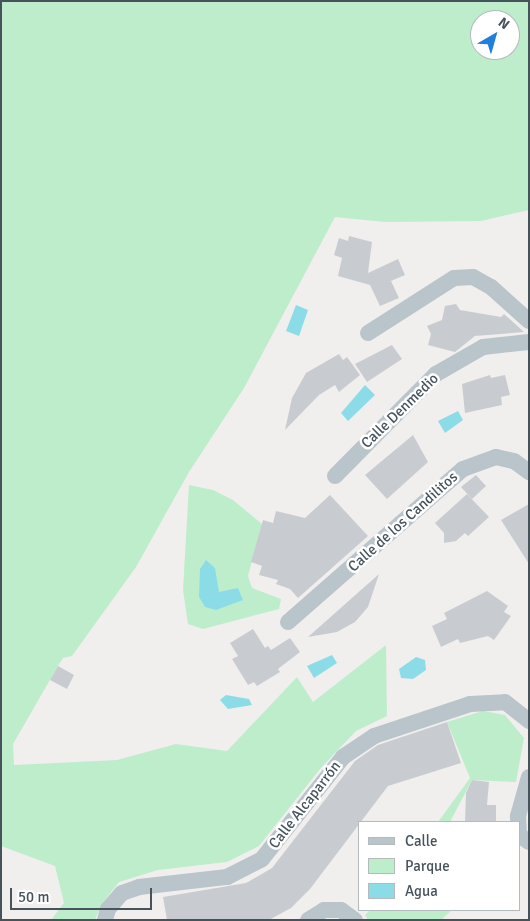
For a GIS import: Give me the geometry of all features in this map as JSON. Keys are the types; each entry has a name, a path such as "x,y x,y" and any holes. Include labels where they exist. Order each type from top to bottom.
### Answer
{"street":[{"path":"368,332 454,278 473,277 491,287 529,322"},
{"name":"Calle Denmedio","path":"335,476 436,374 483,347 529,342"},
{"name":"Calle de los Candilitos","path":"288,622 463,469 496,457 514,460 529,472"},
{"name":"Calle Alcaparrón","path":"106,914 122,894 139,888 227,877 262,859 343,757 374,736 470,704 505,702 529,720"},
{"path":"518,821 529,777"},
{"path":"308,920 324,910 341,910 355,920"}],"green space":[{"path":"1,1 529,1 529,210 481,221 385,222 335,217 244,388 189,472 136,567 72,656 63,658 58,666 13,744 14,765 117,760 176,744 227,751 297,677 313,702 386,645 387,716 356,731 320,769 259,846 227,862 158,870 119,882 101,905 95,920 51,920 64,903 55,866 1,846"},
{"path":"189,485 213,490 233,500 262,524 248,576 252,588 281,599 279,609 203,629 188,624 183,590"},
{"path":"483,711 505,715 524,738 516,782 472,780 451,821 439,821 470,778 447,722"},
{"path":"369,911 451,911 441,920 368,920 365,915"}],"water":[{"path":"296,305 308,310 299,336 286,331"},
{"path":"365,385 375,395 348,421 341,413"},
{"path":"458,411 463,420 445,433 438,421"},
{"path":"206,560 215,568 219,592 238,588 243,600 216,610 205,607 199,597 200,569"},
{"path":"332,655 337,663 314,678 307,666"},
{"path":"416,657 425,660 426,670 413,679 401,678 399,669"},
{"path":"226,695 249,699 252,705 228,709 220,700"}],"building":[{"path":"349,236 372,242 368,273 398,259 405,275 391,281 399,298 380,306 370,285 338,276 342,258 334,255 339,238 348,241"},
{"path":"456,304 460,310 501,317 504,314 524,332 475,336 455,352 428,345 431,334 427,326 442,320 445,306"},
{"path":"392,345 402,359 367,382 355,364"},
{"path":"339,354 343,360 347,357 360,375 339,392 335,385 319,395 285,430 292,398 306,373"},
{"path":"490,375 491,378 505,375 510,395 501,397 502,405 465,413 462,384"},
{"path":"413,435 428,462 387,499 365,475"},
{"path":"476,475 486,486 472,499 461,487"},
{"path":"467,494 489,517 468,536 465,533 456,541 444,543 444,533 435,523"},
{"path":"330,495 368,536 298,598 290,589 276,584 278,580 259,575 262,566 251,562 263,520 273,523 276,511 305,518"},
{"path":"529,504 529,564 501,520"},
{"path":"379,574 368,607 355,622 337,632 308,637"},
{"path":"487,591 508,606 504,612 511,616 494,640 488,636 460,643 458,639 441,647 432,626 447,619 444,613"},
{"path":"253,629 265,648 268,646 271,650 290,638 300,652 278,669 280,672 257,686 254,682 248,685 232,659 238,656 230,643"},
{"path":"58,666 74,675 67,689 50,680"},
{"path":"447,722 461,763 388,786 361,821 358,821 358,826 310,889 291,908 269,920 167,920 163,897 246,883 272,868 355,761 378,745"},
{"path":"472,780 489,782 487,805 496,805 496,821 465,821 466,793"}]}
